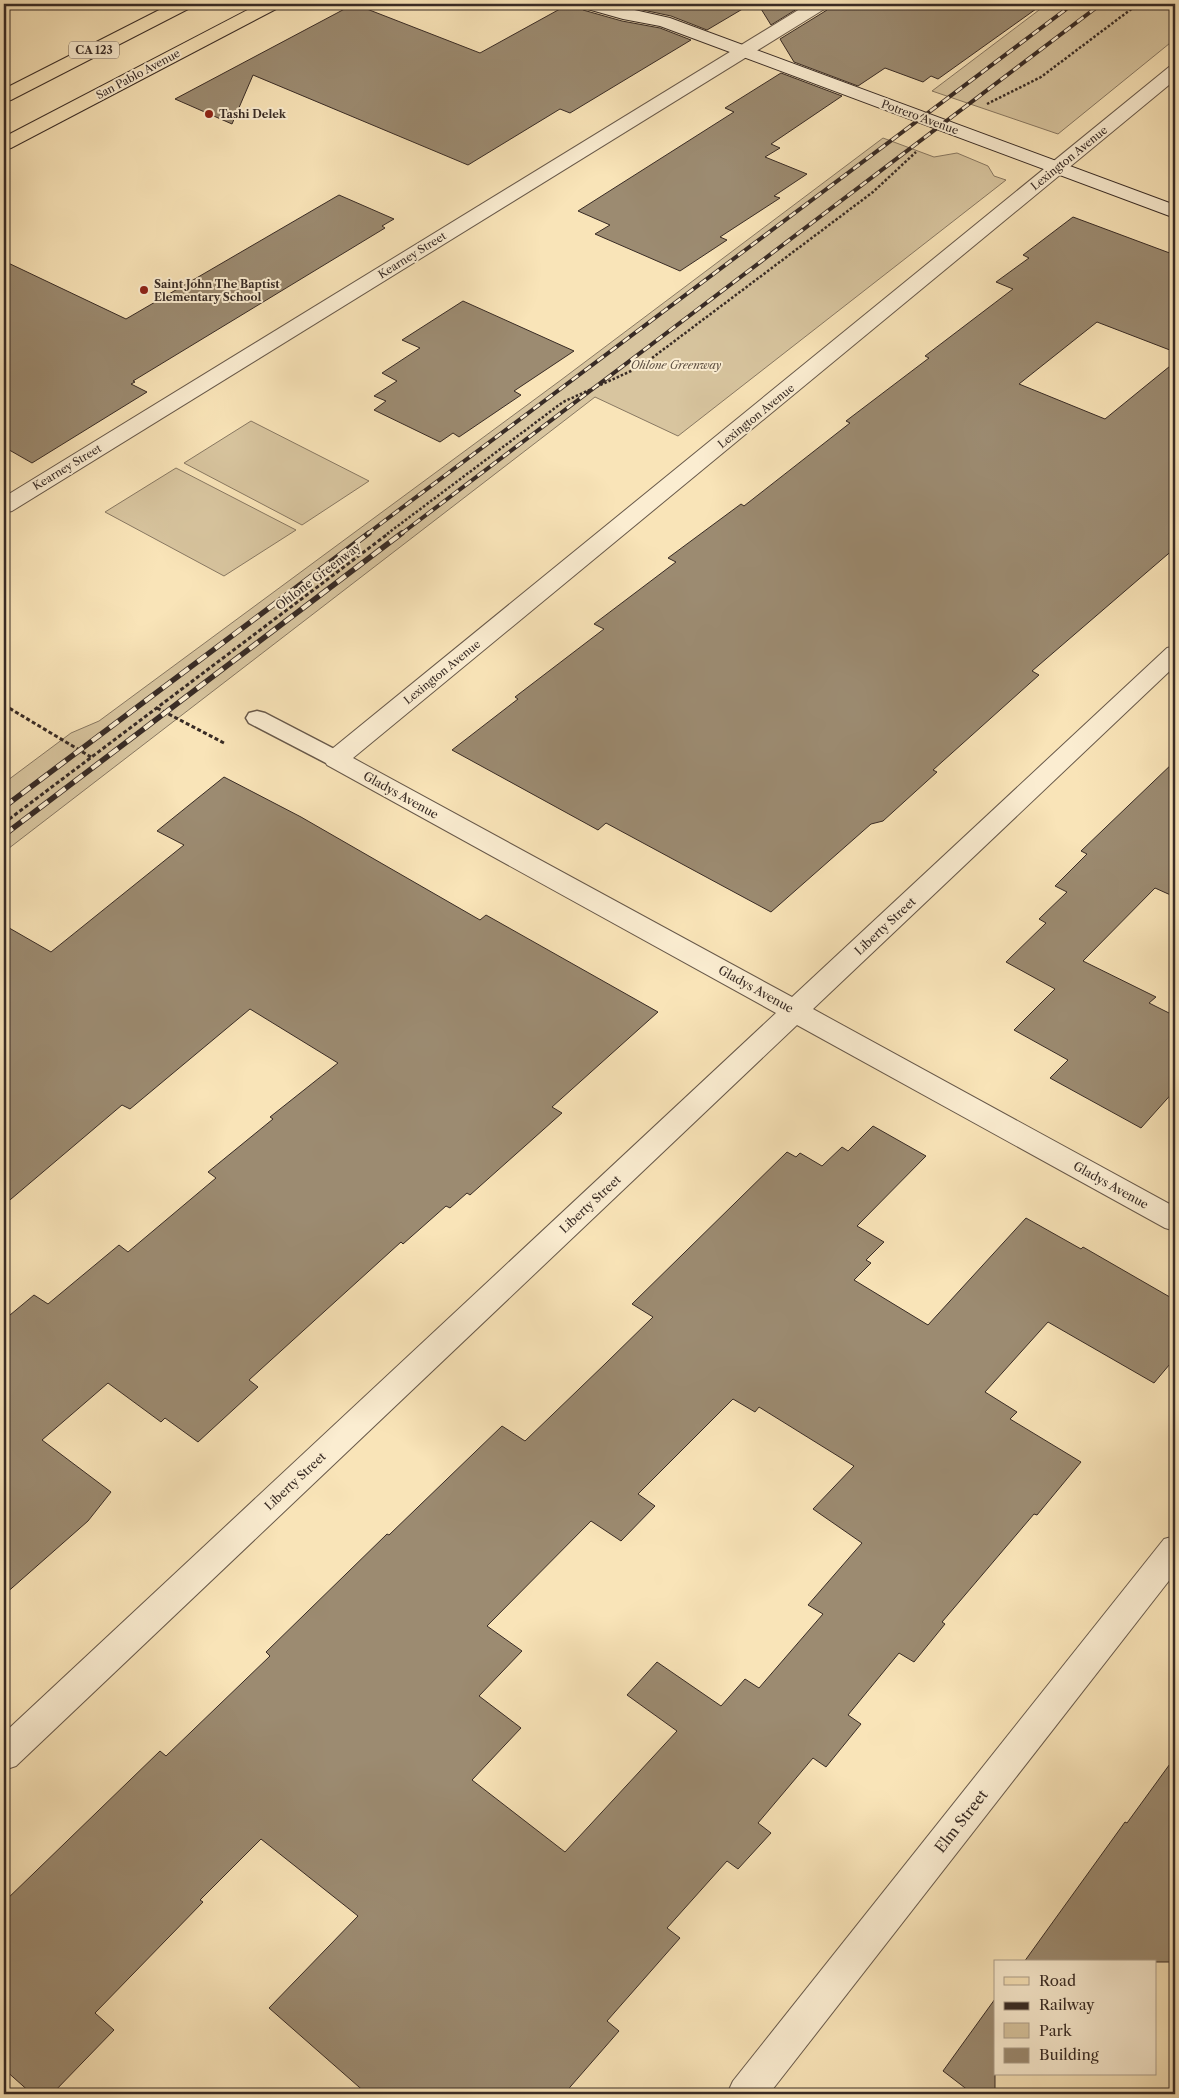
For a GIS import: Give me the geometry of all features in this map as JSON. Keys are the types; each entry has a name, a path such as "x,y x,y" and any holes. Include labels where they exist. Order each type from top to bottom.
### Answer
{"main road":[{"name":"CA 123","path":"4,96 184,4"},
{"name":"San Pablo Avenue","path":"4,144 272,4"}],"street":[{"name":"Potrero Avenue","path":"590,4 623,14 664,22 743,50 1175,212"},
{"name":"Potrero Avenue","path":"636,4 664,22"},
{"name":"Kearney Street","path":"4,506 820,4"},
{"name":"Lexington Avenue","path":"336,759 1175,71"},
{"name":"Liberty Street","path":"4,1755 1175,653"},
{"name":"Gladys Avenue","path":"336,759 1175,1220"},
{"name":"Elm Street","path":"746,2094 1175,1549"}],"lane":[{"path":"257,718 336,759"}],"path":[{"path":"982,108 1041,77 1138,4"},
{"name":"Ohlone Greenway","path":"4,823 563,402 579,393 632,371 652,358 873,192 919,150"},
{"path":"4,704 91,757"},
{"path":"157,708 224,743"}],"green space":[{"path":"1047,4 1175,4 1175,39 1058,134 932,91"},
{"name":"Ohlone Greenway","path":"883,138 934,157 957,153 988,166 994,176 1006,180 678,436 595,397 4,852 4,783 71,733 99,721 561,380"},
{"path":"251,421 369,481 302,525 184,463"},
{"path":"176,468 296,530 224,576 105,512"}],"building":[{"path":"354,4 480,53 569,4 579,4 583,10 622,21 660,28 691,40 570,113 560,109 468,165 253,75 232,124 175,99"},
{"path":"615,4 751,4 707,30 671,16"},
{"path":"758,4 805,4 771,25"},
{"path":"831,4 1043,4 938,79 931,76 923,82 885,68 858,86 794,62 780,39 827,10"},
{"path":"781,73 842,96 771,144 780,148 765,157 807,174 774,196 780,198 720,237 727,240 680,271 595,234 610,225 578,211 734,112 725,108"},
{"path":"339,195 394,219 382,226 385,228 133,381 135,382 131,384 147,392 32,463 4,447 4,261 126,319"},
{"path":"1073,217 1175,255 1175,352 1097,322 1019,384 1105,419 1175,362 1175,548 1032,671 1039,675 933,770 937,772 883,821 871,824 771,912 606,823 598,830 452,750 518,699 515,697 604,629 594,624 676,562 668,558 741,504 744,506 850,423 846,421 929,358 925,356 1013,289 996,282 1029,258 1023,255"},
{"path":"463,301 574,351 514,391 521,395 459,437 453,433 440,442 374,410 386,401 374,396 397,381 382,373 420,348 402,340"},
{"path":"1175,761 1175,897 1155,888 1083,961 1156,997 1149,1003 1175,1016 1175,1090 1141,1128 1050,1078 1068,1060 1014,1030 1055,989 1006,962 1046,923 1039,919 1067,892 1055,886 1087,854 1081,851"},
{"path":"224,777 301,817 480,920 486,915 658,1012 552,1107 562,1113 470,1195 467,1193 450,1208 446,1206 403,1244 401,1242 249,1380 258,1387 198,1442 165,1418 161,1422 108,1383 42,1440 111,1492 88,1521 4,1595 4,1320 34,1295 48,1304 119,1245 128,1252 216,1178 208,1172 273,1119 270,1117 338,1063 250,1009 130,1109 122,1105 4,1205 4,925 51,952 184,845 157,831"},
{"path":"873,1126 926,1156 857,1226 884,1242 866,1260 871,1263 854,1280 928,1325 1026,1218 1081,1249 1083,1247 1175,1300 1175,1358 1154,1383 1048,1322 985,1392 1017,1412 1010,1419 1081,1462 1037,1515 1034,1514 942,1622 945,1624 914,1662 899,1653 848,1715 861,1724 826,1767 813,1758 758,1823 771,1833 738,1869 727,1861 667,1928 680,1938 607,2021 619,2031 564,2094 367,2094 269,2008 358,1916 261,1839 200,1900 203,1902 95,2013 114,2030 52,2094 32,2094 4,2069 4,1902 160,1751 166,1756 270,1656 266,1652 387,1534 389,1535 502,1426 525,1441 653,1317 632,1304 787,1152 796,1157 800,1153 822,1166 842,1147 848,1151","holes":["733,1399 755,1412 759,1407 854,1466 813,1509 862,1543 808,1605 823,1614 759,1688 745,1679 721,1706 657,1662 627,1695 677,1731 565,1852 472,1780 521,1728 479,1696 522,1651 487,1626 591,1521 621,1541 655,1506 638,1494"]},
{"path":"1175,1757 1175,1962 1156,1962 1156,1960 1025,1960 1125,1822 1127,1823"},
{"path":"994,2000 995,2094 973,2094 943,2071"}],"railway":[{"path":"367,534 1073,4"},
{"path":"401,534 1101,4"},
{"path":"4,807 369,533"},
{"path":"4,835 402,533"}],"place":[{"name":"Tashi Delek","path":"209,114"},
{"name":"Saint John The Baptist Elementary School","path":"144,290"}]}
